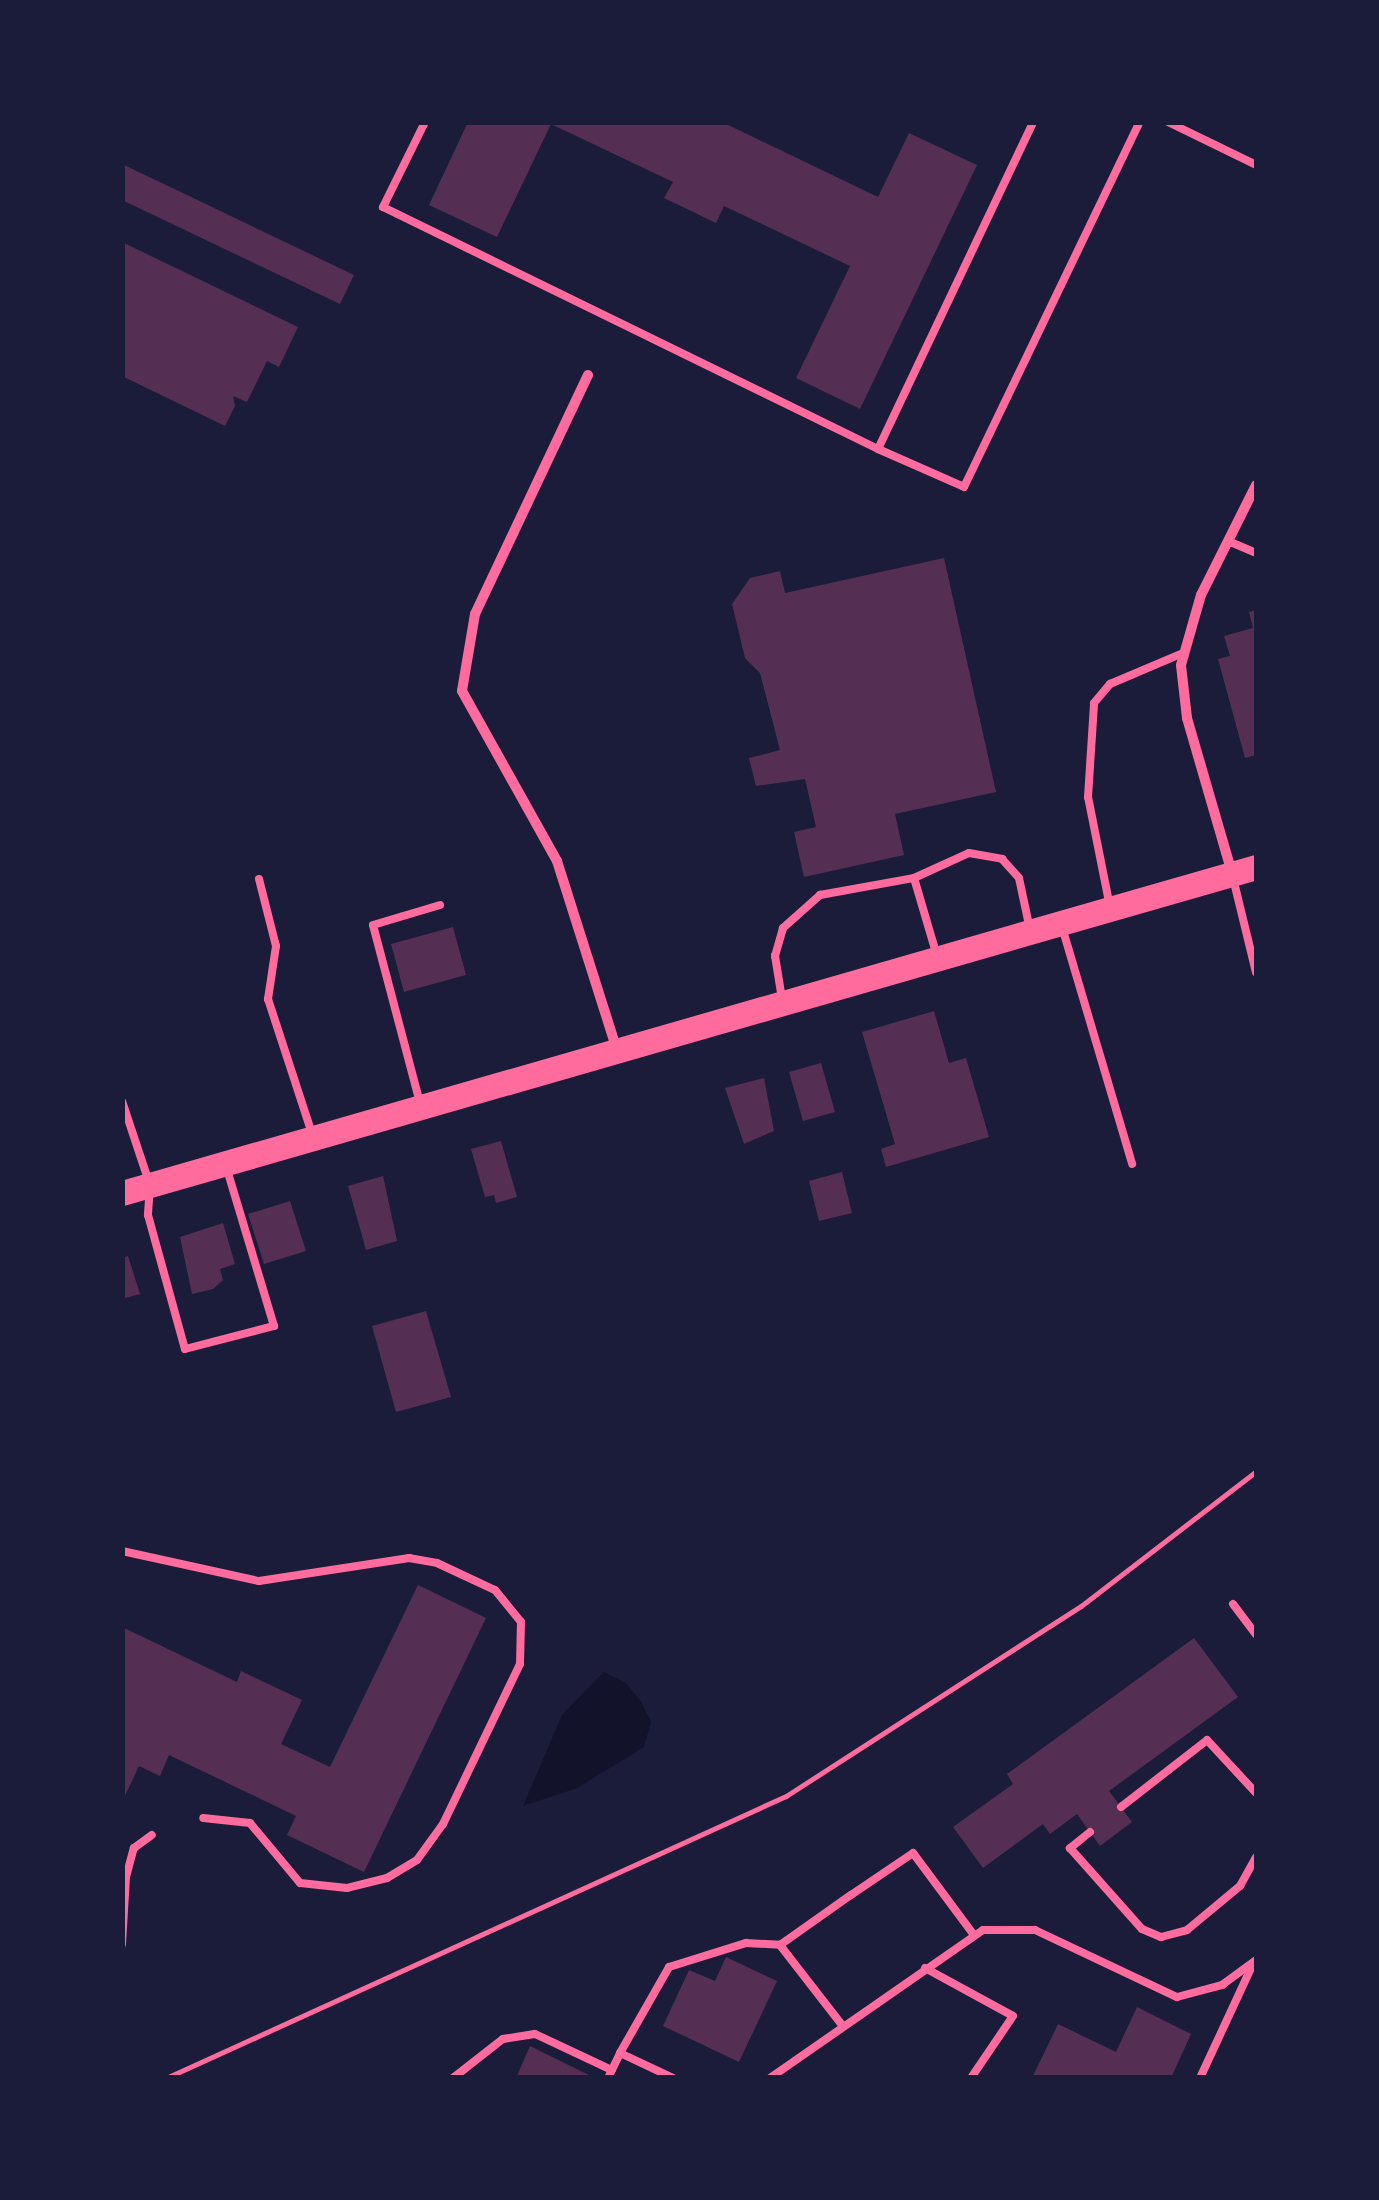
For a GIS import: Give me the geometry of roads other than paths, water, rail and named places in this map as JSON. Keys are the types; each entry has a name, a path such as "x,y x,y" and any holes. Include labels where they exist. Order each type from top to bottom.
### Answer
{"main road":[{"path":"122,1193 1244,870"}],"street":[{"path":"588,375 475,614 462,691 557,861 617,1051"},
{"path":"1244,870 1186,718 1183,653 1228,541 1256,485"}],"lane":[{"path":"425,122 383,208 964,487 1140,122"},
{"path":"878,449 1033,122"},
{"path":"1168,122 1256,165"},
{"path":"1228,541 1256,553"},
{"path":"1110,909 1088,797 1094,703 1110,684 1183,653"},
{"path":"783,1003 774,956 783,928 820,895 914,878 969,853 1002,859 1019,878 1030,932"},
{"path":"1244,870 1243,922 1256,972"},
{"path":"914,878 938,958"},
{"path":"259,879 276,946 268,998 314,1138"},
{"path":"421,1108 373,925 440,906"},
{"path":"1243,922 1256,918"},
{"path":"1061,923 1132,1164"},
{"path":"122,1101 150,1185 149,1218 186,1350 274,1326 225,1164"},
{"path":"122,1550 259,1581 409,1558 437,1562 495,1590 521,1622 520,1664 443,1824 418,1860 388,1878 348,1888 300,1883 250,1823 203,1818"},
{"path":"1233,1604 1256,1634"},
{"path":"1121,1807 1207,1740 1256,1793"},
{"path":"1090,1832 1070,1848 1142,1929 1160,1937 1173,1938 1200,1920 1240,1886 1256,1857"},
{"path":"122,1944 126,1877 134,1848 152,1835"},
{"path":"452,2078 503,2039 535,2034 610,2074 669,1967 746,1943 780,1945 913,1852 974,1934"},
{"path":"770,2078 974,1934 1035,1930 1177,1998 1222,1985 1255,1961"},
{"path":"780,1945 842,2025"},
{"path":"1200,2078 1255,1961"},
{"path":"925,1968 1013,2016 971,2078"},
{"path":"620,2053 672,2078"}]}
